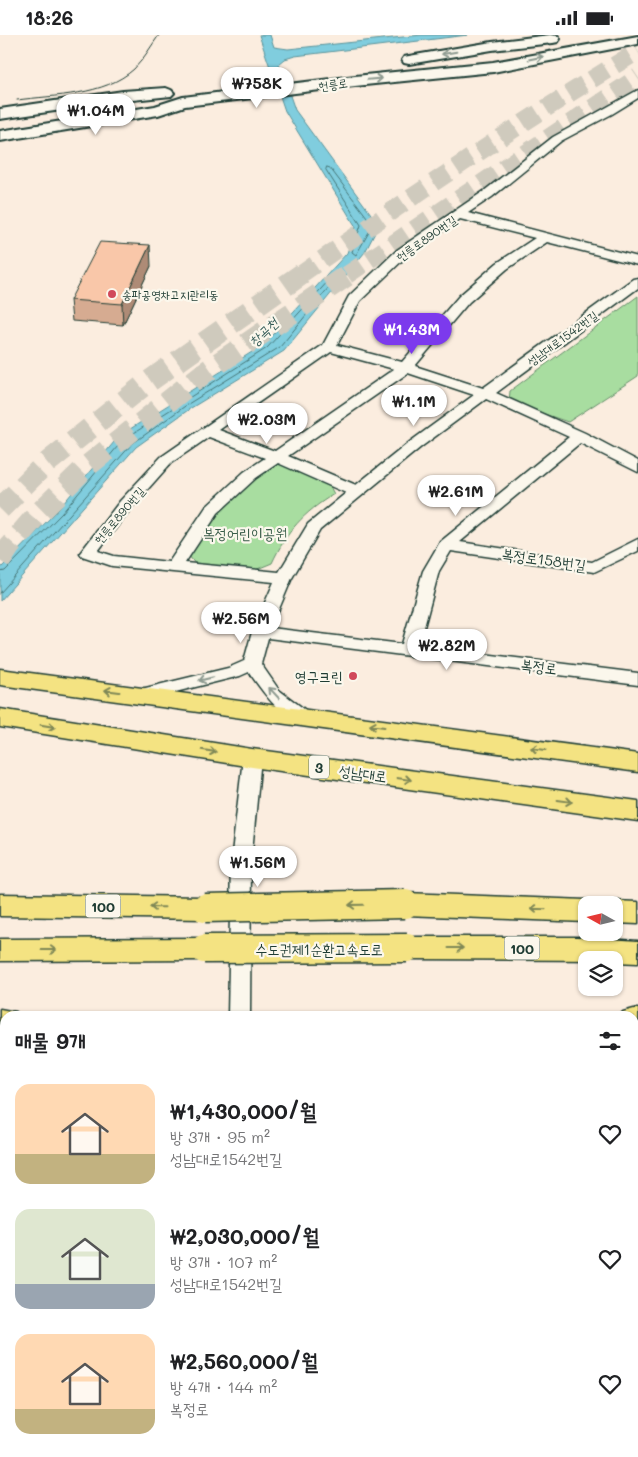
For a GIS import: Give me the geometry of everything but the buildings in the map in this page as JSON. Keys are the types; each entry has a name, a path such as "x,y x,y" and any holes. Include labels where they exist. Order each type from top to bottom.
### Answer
{"main road":[{"name":"헌릉로","path":"324,80 484,47 563,38"},
{"name":"헌릉로","path":"0,136 158,110 182,97 324,80 493,67 638,40"},
{"path":"0,114 123,97 182,97"},
{"path":"0,120 182,97"},
{"path":"0,127 182,97"},
{"path":"0,677 301,716 638,763"},
{"name":"성남대로","path":"0,718 252,758 638,811"},
{"name":"100","path":"0,905 205,908 405,904 578,911"},
{"path":"623,912 638,913"},
{"name":"수도권제1순환고속도로","path":"0,951 578,948 638,952"}],"street":[{"name":"헌릉로890번길","path":"284,578 112,561 88,553 126,504 166,460 329,347 354,299 402,253 459,215 557,139 608,112 638,93"},
{"path":"459,215 638,261"},
{"path":"174,567 212,509 250,475 405,368 464,299 502,266 544,238"},
{"name":"성남대로1542번길","path":"261,632 284,578 314,527 416,444 638,282"},
{"path":"329,347 405,368 486,394 580,436 638,467"},
{"path":"208,431 277,457 358,492"},
{"path":"409,650 431,571 446,545 580,436"},
{"name":"복정로158번길","path":"446,545 594,567 638,543"},
{"path":"252,664 261,632"},
{"name":"복정로","path":"261,632 638,679"},
{"path":"139,695 234,671 252,664"},
{"path":"252,664 273,694 301,716"},
{"path":"239,1011 241,862 252,758"}],"green space":[{"path":"638,296 638,376 568,422 509,402 510,391"},
{"name":"복정어린이공원","path":"288,464 328,483 334,494 313,508 297,524 284,541 272,563 255,570 196,565 189,556 216,511 270,465"}],"water":[{"path":"259,35 270,35 274,47 288,49 422,35 468,35 295,56 285,59 279,64 295,110 379,225 365,252 284,351 191,408 136,447 0,601 0,569 58,510 119,436 263,345 347,253 356,227 285,111"}],"tunnel":[{"path":"300,275 467,160 638,51"},
{"path":"347,275 638,77"},
{"path":"0,509 43,466 148,382 302,274"},
{"path":"0,561 9,547 36,516 86,467 204,373 349,274"}],"tram line":[{"path":"17,100 78,93 108,85 134,69 159,35"}],"place":[{"name":"송파공영차고지관리동","path":"112,294"},
{"name":"영구크린","path":"353,676"}],"water label":[{"name":"창곡천","path":"263,332"}]}
